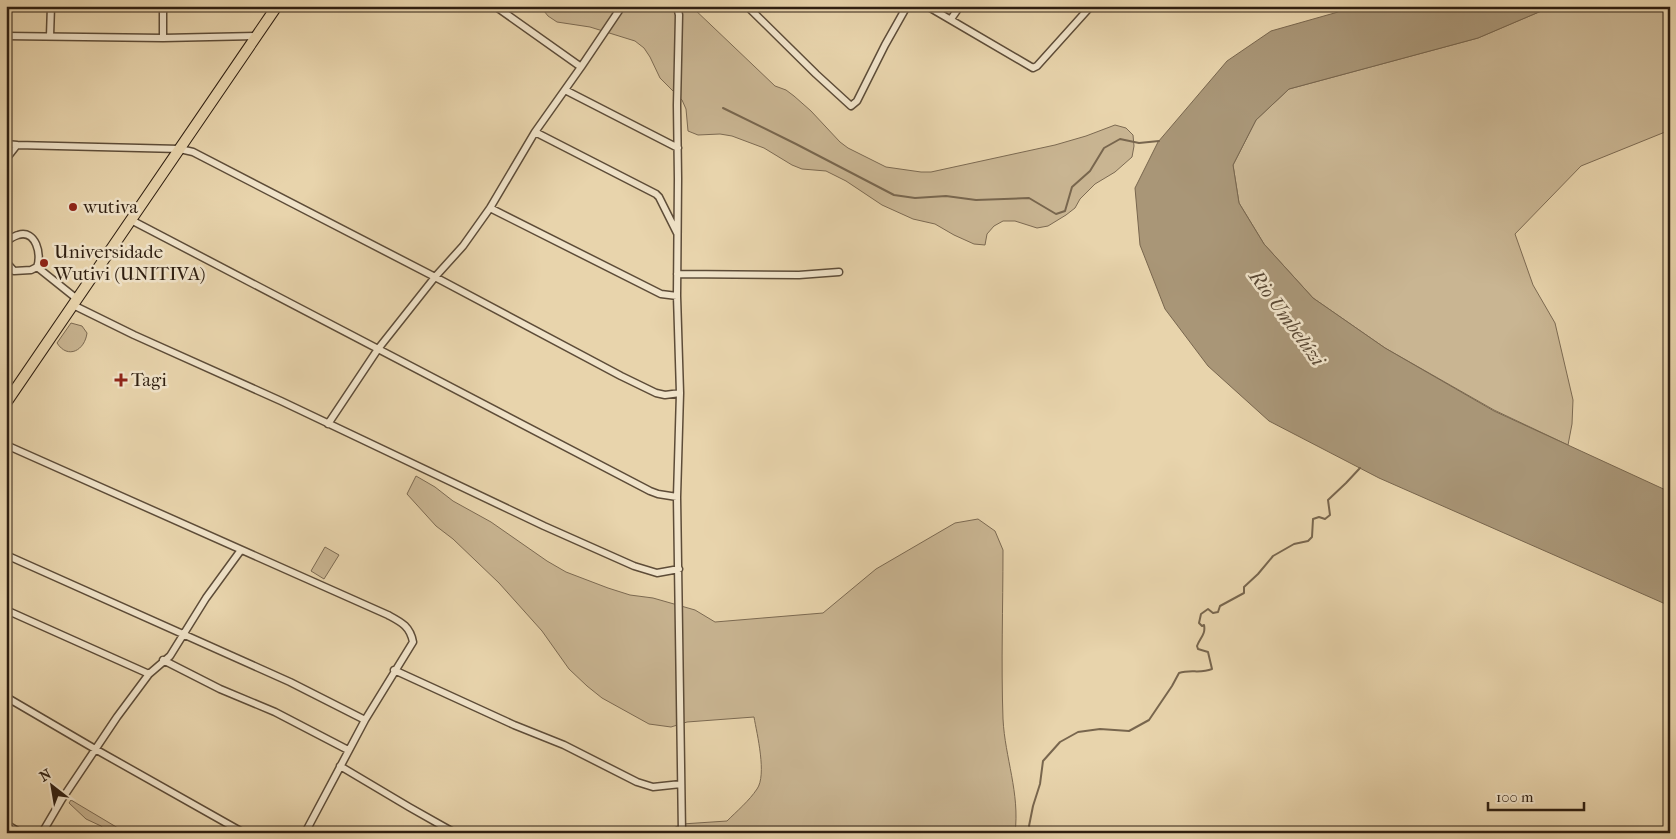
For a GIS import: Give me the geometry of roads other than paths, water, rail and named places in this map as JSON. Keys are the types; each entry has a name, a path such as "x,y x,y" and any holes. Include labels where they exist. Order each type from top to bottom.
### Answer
{"main road":[{"path":"6,403 277,6"}],"street":[{"path":"50,36 51,6"},
{"path":"163,38 164,6"},
{"path":"495,6 581,67"},
{"path":"328,424 378,349 434,277 463,246 490,208 536,132 622,6"},
{"path":"676,6 679,15 677,296 680,393 677,497 682,833"},
{"path":"747,6 851,106 857,101 907,6"},
{"path":"928,6 1033,68 1037,66 1091,6"},
{"path":"951,19 960,6"},
{"path":"6,36 163,38 257,36"},
{"path":"565,90 678,148"},
{"path":"536,132 656,194 678,234"},
{"path":"6,144 180,149 193,152 656,393 665,396 680,393"},
{"path":"6,160 18,145"},
{"path":"490,208 661,294 677,296"},
{"path":"131,220 650,492 677,497"},
{"path":"6,240 19,234 27,235 35,242 39,253 37,267 31,270 14,271 6,262"},
{"path":"37,267 75,302 134,335 634,566 657,573 679,570"},
{"path":"677,274 799,275 839,272"},
{"path":"6,444 407,627 412,635 413,642 394,670 348,750 305,833"},
{"path":"42,833 95,749 149,674 163,660 170,656 182,635 241,550"},
{"path":"6,555 290,682 365,720"},
{"path":"6,610 149,674"},
{"path":"163,660 220,689 275,712 348,750"},
{"path":"394,670 564,746 637,782 653,787 680,784"},
{"path":"6,697 244,833"},
{"path":"340,766 409,808 455,833"},
{"path":"6,824 21,833"}],"water":[{"name":"Rio Umbelúzi","path":"1345,6 1553,6 1478,38 1289,89 1256,120 1233,165 1239,203 1264,244 1313,298 1385,348 1494,411 1670,492 1670,606 1379,478 1269,421 1208,366 1165,309 1140,245 1135,188 1158,142 1227,61 1271,31 1338,12"}],"waterway":[{"path":"723,108 894,195 915,198 946,196 976,200 1029,198 1056,214 1065,211 1072,187 1090,171 1104,148 1120,139 1139,143 1159,141"},
{"path":"1031,833 1029,826 1040,784 1043,761 1060,742 1078,732 1100,729 1129,731 1149,720 1179,673 1212,669 1208,652 1198,649 1197,646 1204,631 1204,625 1202,626 1199,623 1201,614 1208,609 1213,613 1218,612 1220,606 1244,593 1244,587 1273,556 1294,544 1308,541 1312,537 1313,519 1319,517 1325,519 1330,515 1328,500 1360,468"}],"place":[{"name":"wutiva","path":"73,207"},
{"name":"Universidade Wutivi (UNITIVA)","path":"44,263"},
{"name":"Tagi","path":"121,380"}]}
